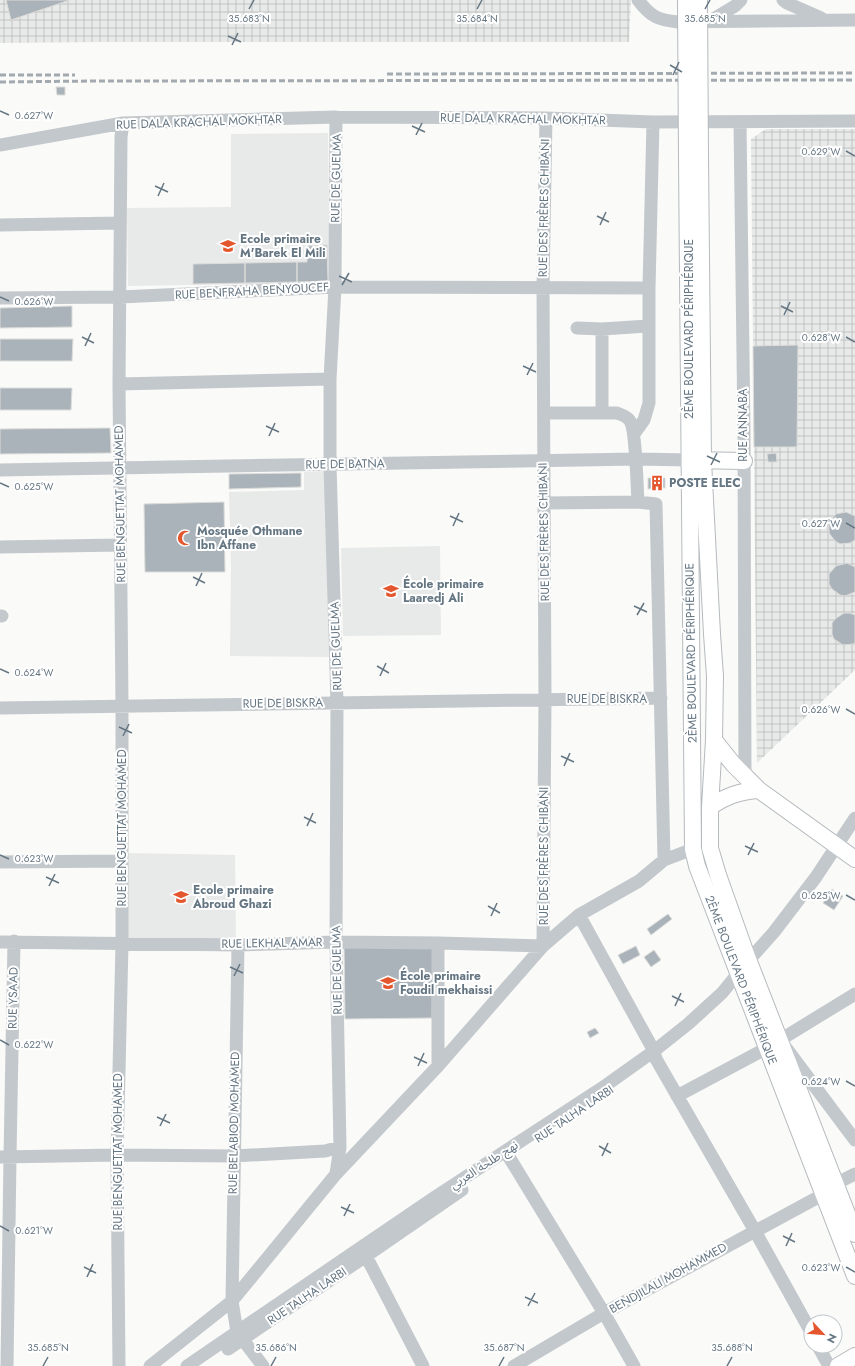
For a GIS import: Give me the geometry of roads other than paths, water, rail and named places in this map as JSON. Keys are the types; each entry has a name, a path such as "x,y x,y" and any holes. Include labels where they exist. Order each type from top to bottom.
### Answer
{"main road":[{"name":"2ÈME BOULEVARD PÉRIPHÉRIQUE","path":"686,0 694,158 697,460 693,849 698,866 745,971 829,1189 855,1276"},
{"name":"2ÈME BOULEVARD PÉRIPHÉRIQUE","path":"694,158 699,0"},
{"name":"2ÈME BOULEVARD PÉRIPHÉRIQUE","path":"697,460 716,676 710,807 710,848 745,971"},
{"path":"697,460 744,462"},
{"path":"714,740 733,764 759,790 855,859"},
{"path":"710,807 732,794 745,790 759,790"},
{"name":"2ÈME BOULEVARD PÉRIPHÉRIQUE","path":"829,1189 855,1234"},
{"path":"838,1366 855,1356"}],"street":[{"path":"638,0 646,11 661,20 678,22 855,20"},
{"path":"708,22 736,6 741,0"},
{"path":"783,0 824,20"},
{"name":"RUE DALA KRACHAL MOKHTAR","path":"0,145 123,123 336,117 546,118 653,122 855,121"},
{"name":"RUE DE GUELMA","path":"336,117 334,287 330,379 330,465 337,702 336,942 340,1147 336,1174"},
{"name":"RUE DES FRÈRES CHIBANI","path":"543,946 546,699 543,287 546,118"},
{"path":"634,434 644,420 649,403 648,326 653,122"},
{"name":"RUE ANNABA","path":"740,122 744,462 745,776"},
{"name":"RUE BENGUETTAT MOHAMED","path":"119,1366 117,1155 122,944 122,706 119,384 121,137 123,123"},
{"path":"0,225 120,224"},
{"name":"RUE BENFRAHA BENYOUCEF","path":"0,298 120,297 334,287 649,288"},
{"path":"577,328 602,329 648,326"},
{"path":"602,329 602,413"},
{"path":"119,384 330,379"},
{"path":"544,413 617,413 625,416 631,421 634,434 638,502"},
{"name":"RUE DE BATNA","path":"0,470 636,459 697,460"},
{"path":"545,504 638,502 656,504 664,860"},
{"path":"0,547 120,545"},
{"name":"RUE DE BISKRA","path":"0,708 661,698"},
{"path":"745,971 816,877 838,846 855,818"},
{"path":"150,1366 232,1301 336,1174 438,1066 543,946 579,915 639,881 664,860 693,849"},
{"path":"0,862 122,861"},
{"path":"579,915 655,1055 803,1318"},
{"name":"RUE YSAAD","path":"7,1366 5,1157 14,941"},
{"name":"RUE LEKHAL AMAR","path":"0,942 238,945 336,942 543,946"},
{"path":"438,943 438,1066"},
{"name":"RUE BELABIOD MOHAMED","path":"238,945 232,1301 240,1335"},
{"name":"نهج طلحة العربي","path":"187,1366 240,1335 432,1199 655,1055 745,971"},
{"path":"678,1096 773,1044 855,994"},
{"path":"773,1044 855,1140"},
{"name":"RUE TALHA LARBI","path":"201,1366 240,1335 366,1256 655,1055"},
{"path":"5,1157 117,1155 234,1156 324,1151 340,1147"},
{"path":"509,1157 604,1313 634,1366"},
{"name":"BENDJILALI MOHAMMED","path":"514,1366 604,1313 755,1231 855,1174"},
{"path":"366,1256 423,1366"},
{"path":"240,1335 262,1366"},
{"path":"823,1354 830,1366"}],"railway":[{"path":"387,74 855,73"},
{"path":"0,75 75,75"},
{"path":"0,82 855,80"}],"place":[{"name":"Ecole primaire M'Barek El Mili","path":"228,246"},
{"name":"POSTE ELEC","path":"657,483"},
{"name":"Mosquée Othmane Ibn Affane","path":"185,538"},
{"name":"École primaire Laaredj Ali","path":"391,591"},
{"name":"Ecole primaire Abroud Ghazi","path":"181,897"},
{"name":"École primaire Foudil mekhaissi","path":"388,983"}]}
